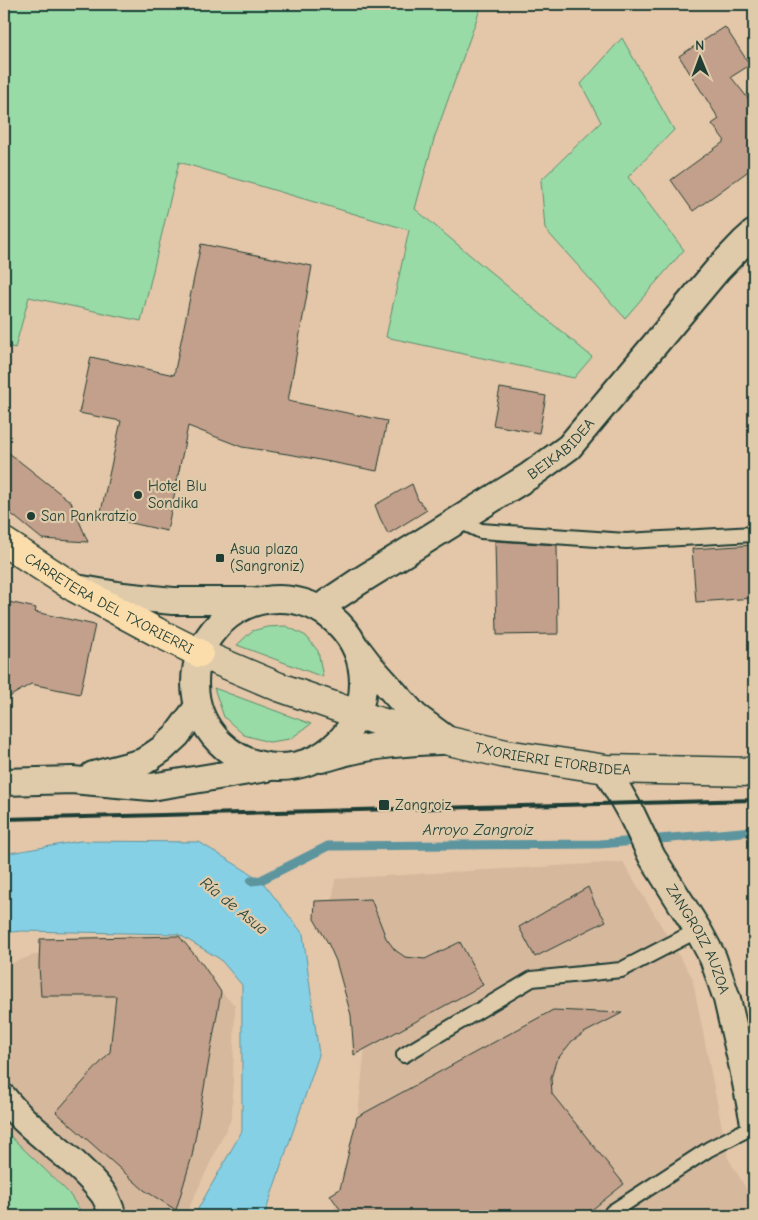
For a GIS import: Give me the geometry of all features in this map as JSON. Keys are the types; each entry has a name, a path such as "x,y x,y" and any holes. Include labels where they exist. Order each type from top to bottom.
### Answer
{"main road":[{"name":"CARRETERA DEL TXORIERRI","path":"4,542 75,588 199,653"}],"street":[{"name":"BEIKABIDEA","path":"320,609 358,582 529,476 569,447 718,269 754,233"},
{"path":"75,588 123,596 174,601 258,601 279,598 300,602 320,609 339,624 371,667 414,716 449,741"},
{"path":"258,601 239,609 222,620 208,637 199,653 194,680 197,708 208,730 225,749 246,762 270,768"},
{"path":"306,764 328,752 348,732 358,714 363,690 362,666 353,643"},
{"name":"CARRETERA DEL TXORIERRI","path":"199,653 279,687 358,714"},
{"path":"72,780 143,762 162,749 177,735 197,708"},
{"name":"TXORIERRI ETORBIDEA","path":"358,714 449,741 506,754 606,769 754,772"},
{"path":"4,782 72,780 151,787 270,768 288,768 352,750 410,742 449,741"},
{"name":"ZANGROIZ AUZOA","path":"606,769 652,856 713,958 728,999 754,1125"},
{"path":"4,1098 15,1112 75,1164 104,1193 113,1216"}],"lane":[{"path":"457,520 481,531 626,541 754,534"},
{"path":"404,1055 532,979 621,970 698,930"},
{"path":"612,1212 709,1149 754,1125"}],"shaded area":[{"path":"623,862 692,977 728,1158 754,1202 754,1216 333,1216 357,1123 368,1020 329,933 335,879"},
{"path":"177,953 235,1005 232,1117 185,1216 53,1216 4,1160 4,966 34,955"}],"green space":[{"path":"4,4 482,4 434,139 415,209 592,357 574,378 386,337 409,230 179,162 141,321 29,297 15,348 4,345"},
{"path":"622,38 674,130 628,177 684,250 625,318 545,229 541,180 601,122 581,84"},
{"path":"286,626 306,636 318,651 323,677 237,645 252,631 267,627"},
{"path":"214,688 311,724 290,739 269,742 244,735 224,717"},
{"path":"4,1130 68,1192 84,1216 4,1216"}],"water":[{"name":"Ría de Asua","path":"80,841 199,842 261,880 303,934 319,1055 264,1216 194,1216 242,1131 242,985 220,959 178,934 21,931 4,933 4,854"}],"building":[{"path":"725,27 750,65 731,77 754,106 754,167 693,211 671,180 725,141 712,124 719,119 679,56"},
{"path":"201,244 312,266 288,401 387,421 377,471 242,447 188,426 167,531 100,516 121,421 79,413 91,357 174,375"},
{"path":"500,388 546,396 539,433 493,425"},
{"path":"4,449 71,502 88,542 42,539 4,508"},
{"path":"412,484 418,500 427,510 388,534 375,505"},
{"path":"495,541 557,545 558,634 497,635"},
{"path":"754,545 754,598 696,602 692,549"},
{"path":"4,601 36,608 35,612 95,625 80,694 31,684 4,700"},
{"path":"588,887 595,904 606,921 535,957 519,927"},
{"path":"371,899 386,938 395,950 405,957 425,959 460,942 483,985 354,1055 351,1015 336,961 314,919 315,901"},
{"path":"179,936 203,965 221,992 192,1156 176,1210 144,1190 56,1112 110,1052 116,996 41,996 39,966 40,939"},
{"path":"553,1010 622,1013 572,1041 556,1061 551,1078 552,1094 624,1184 584,1216 345,1216 330,1195 340,1189 357,1117"}],"waterway":[{"name":"Arroyo Zangroiz","path":"251,881 261,880 328,846 600,844 754,831"}],"railway":[{"path":"4,819 754,800"}],"place":[{"name":"Hotel Blu Sondika","path":"138,495"},
{"name":"San Pankratzio","path":"31,516"},
{"name":"Asua plaza (Sangroniz)","path":"220,558"},
{"name":"Zangroiz","path":"384,805"}]}
